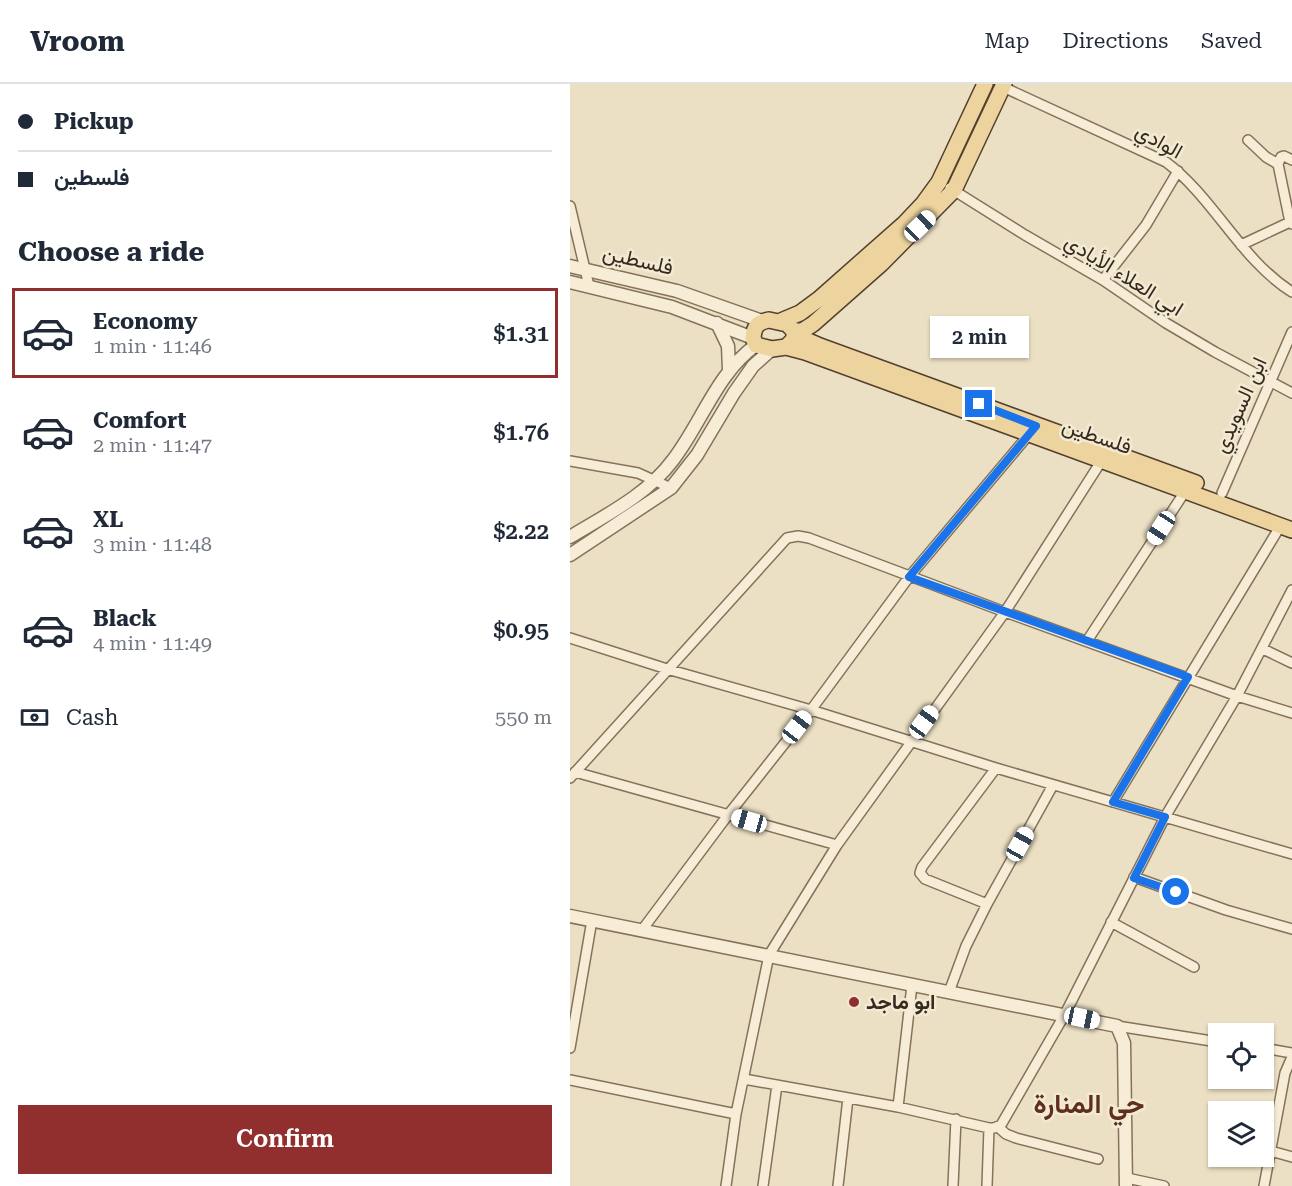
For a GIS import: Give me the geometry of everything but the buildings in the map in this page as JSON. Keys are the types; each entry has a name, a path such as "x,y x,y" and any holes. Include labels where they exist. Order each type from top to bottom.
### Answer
{"main road":[{"path":"985,84 939,182 923,204 905,223 800,313 781,321 762,321 755,327 754,341 787,341 813,324 881,264 954,190 1004,86"},
{"path":"781,321 791,326 787,341"},
{"path":"813,324 814,336 820,346"},
{"name":"فلسطين","path":"787,341 820,346 1102,460 1222,493 1288,525"},
{"name":"فلسطين","path":"787,341 805,352 1159,475 1186,490 1288,525"}],"street":[{"name":"الوادي","path":"1004,86 1154,155 1178,171 1262,268 1292,292"},
{"path":"1248,140 1266,157 1278,164"},
{"path":"1241,245 1291,223 1278,164 1284,156 1292,160"},
{"path":"1103,280 1146,225 1178,171"},
{"name":"ابي العلاء الأيادي","path":"939,182 1103,280 1166,323 1292,393"},
{"path":"570,206 589,286"},
{"name":"فلسطين","path":"570,266 677,291 762,321"},
{"name":"فلسطين","path":"570,282 672,307 717,323 754,341"},
{"path":"717,323 728,346 729,370"},
{"name":"ابن السويدي","path":"1222,493 1292,332"},
{"path":"570,537 633,498 655,481 673,460 729,370 754,341"},
{"path":"570,555 671,488 697,454 753,366 787,341"},
{"path":"642,930 728,814 811,710 909,577 1032,430"},
{"path":"726,1186 736,1114 769,955 837,845 1005,612 1102,460"},
{"path":"570,461 638,473 671,488"},
{"path":"1087,641 1186,490"},
{"path":"1113,802 1188,677 1288,525"},
{"path":"837,845 728,814 572,775 787,538 798,536 809,538 1005,612 1238,696 1292,713"},
{"path":"994,1127 1005,1121 1065,1014 1165,817 1238,696 1292,590"},
{"path":"570,638 667,669 911,740 996,768 1292,854"},
{"path":"1263,649 1292,663"},
{"path":"987,904 925,879 920,873 922,867 996,768"},
{"path":"949,992 966,946 987,904 1053,785"},
{"path":"1134,878 1226,910 1292,929"},
{"path":"570,916 1117,1026 1208,1040"},
{"path":"570,1048 592,920"},
{"path":"1111,922 1194,967"},
{"path":"898,1107 912,985"},
{"path":"1117,1026 1124,1043 1127,1182 1164,1186"},
{"path":"1274,1051 1292,1055 1285,1073 1274,1130"},
{"path":"744,1079 994,1127 1016,1138 1098,1159"},
{"path":"570,1080 736,1114"},
{"path":"763,1186 777,1085"},
{"path":"838,1186 848,1098"},
{"path":"953,1186 956,1119"},
{"path":"987,1186 994,1127"},
{"path":"1274,1152 1292,1157"},
{"path":"1264,1186 1267,1167"}],"place":[{"name":"ابو ماجد","path":"854,1002"}],"district":[{"name":"حي المنارة","path":"1089,1104"}],"route":[{"path":"979,404 1036,426 909,577 1188,677 1113,802 1165,817 1134,878 1176,892"}]}
